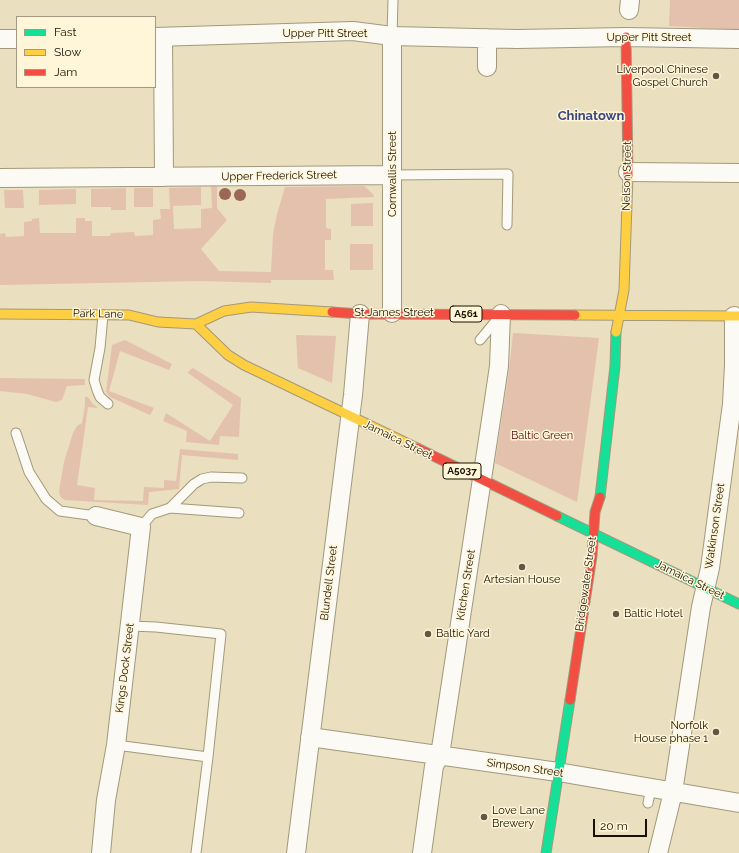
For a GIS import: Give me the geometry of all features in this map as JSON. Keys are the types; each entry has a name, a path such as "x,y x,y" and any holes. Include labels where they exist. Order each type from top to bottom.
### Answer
{"main road":[{"name":"Nelson Street","path":"620,314 624,290 628,172 626,37"},
{"name":"St James Street","path":"196,324 224,311 251,307 360,314 620,314 736,316"},
{"name":"Park Lane","path":"0,314 103,314 137,316 158,322 196,324"},
{"name":"Bridgewater Street","path":"546,853 592,556 595,512 600,496 615,366 616,330 620,314"},
{"name":"Jamaica Street","path":"196,324 228,355 244,365 739,604"}],"street":[{"name":"Upper Pitt Street","path":"159,37 353,31 392,36 487,38 626,37 739,39"},
{"name":"Cornwallis Street","path":"392,36 392,313"},
{"path":"159,37 164,177"},
{"path":"487,38 487,67"},
{"path":"0,39 16,39"},
{"path":"628,172 739,173"},
{"name":"Upper Frederick Street","path":"0,178 393,175"},
{"name":"Blundell Street","path":"296,853 349,417 353,395 360,314"},
{"name":"Kitchen Street","path":"422,853 434,766 440,755 499,366 501,314"},
{"name":"Watkinson Street","path":"658,853 673,792 705,588 710,568 732,404 736,316"},
{"path":"96,516 141,527"},
{"name":"Kings Dock Street","path":"100,853 106,800 116,745 141,527"},
{"name":"Simpson Street","path":"310,737 558,772 649,796 673,792 739,802"}],"lane":[{"path":"392,36 393,0"},
{"path":"393,175 508,174 507,225"},
{"path":"103,314 100,348 94,380 100,398 108,404"},
{"path":"480,340 501,314"},
{"path":"16,433 29,472 46,499 60,511 96,516"},
{"path":"170,508 194,484 202,479 210,477 242,478"},
{"path":"141,527 152,514 170,508 240,513"},
{"path":"130,626 156,627 221,634 196,853"},
{"path":"116,745 208,757"}],"green space":[{"path":"670,0 739,0 739,30 669,26"},
{"path":"211,186 217,186 217,208 227,220 201,249 219,271 271,272 273,234 285,187 364,186 373,194 374,197 326,199 326,228 331,229 331,240 325,240 325,270 333,270 334,280 271,280 271,283 200,281 0,285 0,234 5,233 6,237 24,236 24,222 39,218 40,233 76,233 76,218 85,218 85,221 92,221 92,236 110,236 111,233 134,232 135,236 153,235 153,220 161,219 160,209 170,209 169,188 201,187 201,205 173,206 174,229 201,228 201,209 212,208"},
{"path":"126,188 126,210 111,210 111,207 91,207 91,189"},
{"path":"134,188 153,188 153,207 134,207"},
{"path":"76,189 76,204 39,205 39,190"},
{"path":"4,190 23,190 24,208 5,208"},
{"path":"373,203 373,226 351,226 351,204"},
{"path":"350,244 373,244 373,270 350,270"},
{"name":"Baltic Green","path":"513,333 599,338 577,502 495,463"},
{"path":"296,335 336,336 332,383 298,368"},
{"path":"125,340 172,364 169,370 120,351 109,391 154,408 150,415 110,397 106,392 112,345"},
{"path":"193,368 241,398 239,437 220,436 219,445 186,442 187,431 163,421 166,413 210,441 233,405 188,373"},
{"path":"0,378 85,379 85,385 67,386 62,400 56,402 27,394 0,391"},
{"path":"85,397 88,397 98,408 88,407 77,485 95,488 94,500 143,501 144,487 164,488 164,480 176,481 180,449 238,454 238,460 182,455 179,489 149,492 148,505 64,500 60,496 59,491 64,462 73,433 77,426 82,423"}],"traffic: fast":[{"path":"600,497 615,366 616,332"},
{"path":"557,516 739,604"},
{"path":"546,853 570,700"}],"traffic: slow":[{"path":"616,332 624,290 628,175"},
{"path":"0,314 129,315 158,322 196,324 224,311 251,307 332,312"},
{"path":"575,315 739,316"},
{"path":"196,324 228,355 244,365 417,448"}],"traffic: jam":[{"path":"626,37 628,175"},
{"path":"332,312 360,314 575,315"},
{"path":"417,448 557,516"},
{"path":"570,700 592,556 595,512 600,497"}],"place":[{"name":"Liverpool Chinese Gospel Church","path":"716,76"},
{"name":"Artesian House","path":"522,567"},
{"name":"Baltic Hotel","path":"616,614"},
{"name":"Baltic Yard","path":"428,634"},
{"name":"Norfolk House phase 1","path":"716,732"},
{"name":"Love Lane Brewery","path":"484,817"}],"district":[{"name":"Chinatown","path":"591,116"}]}
